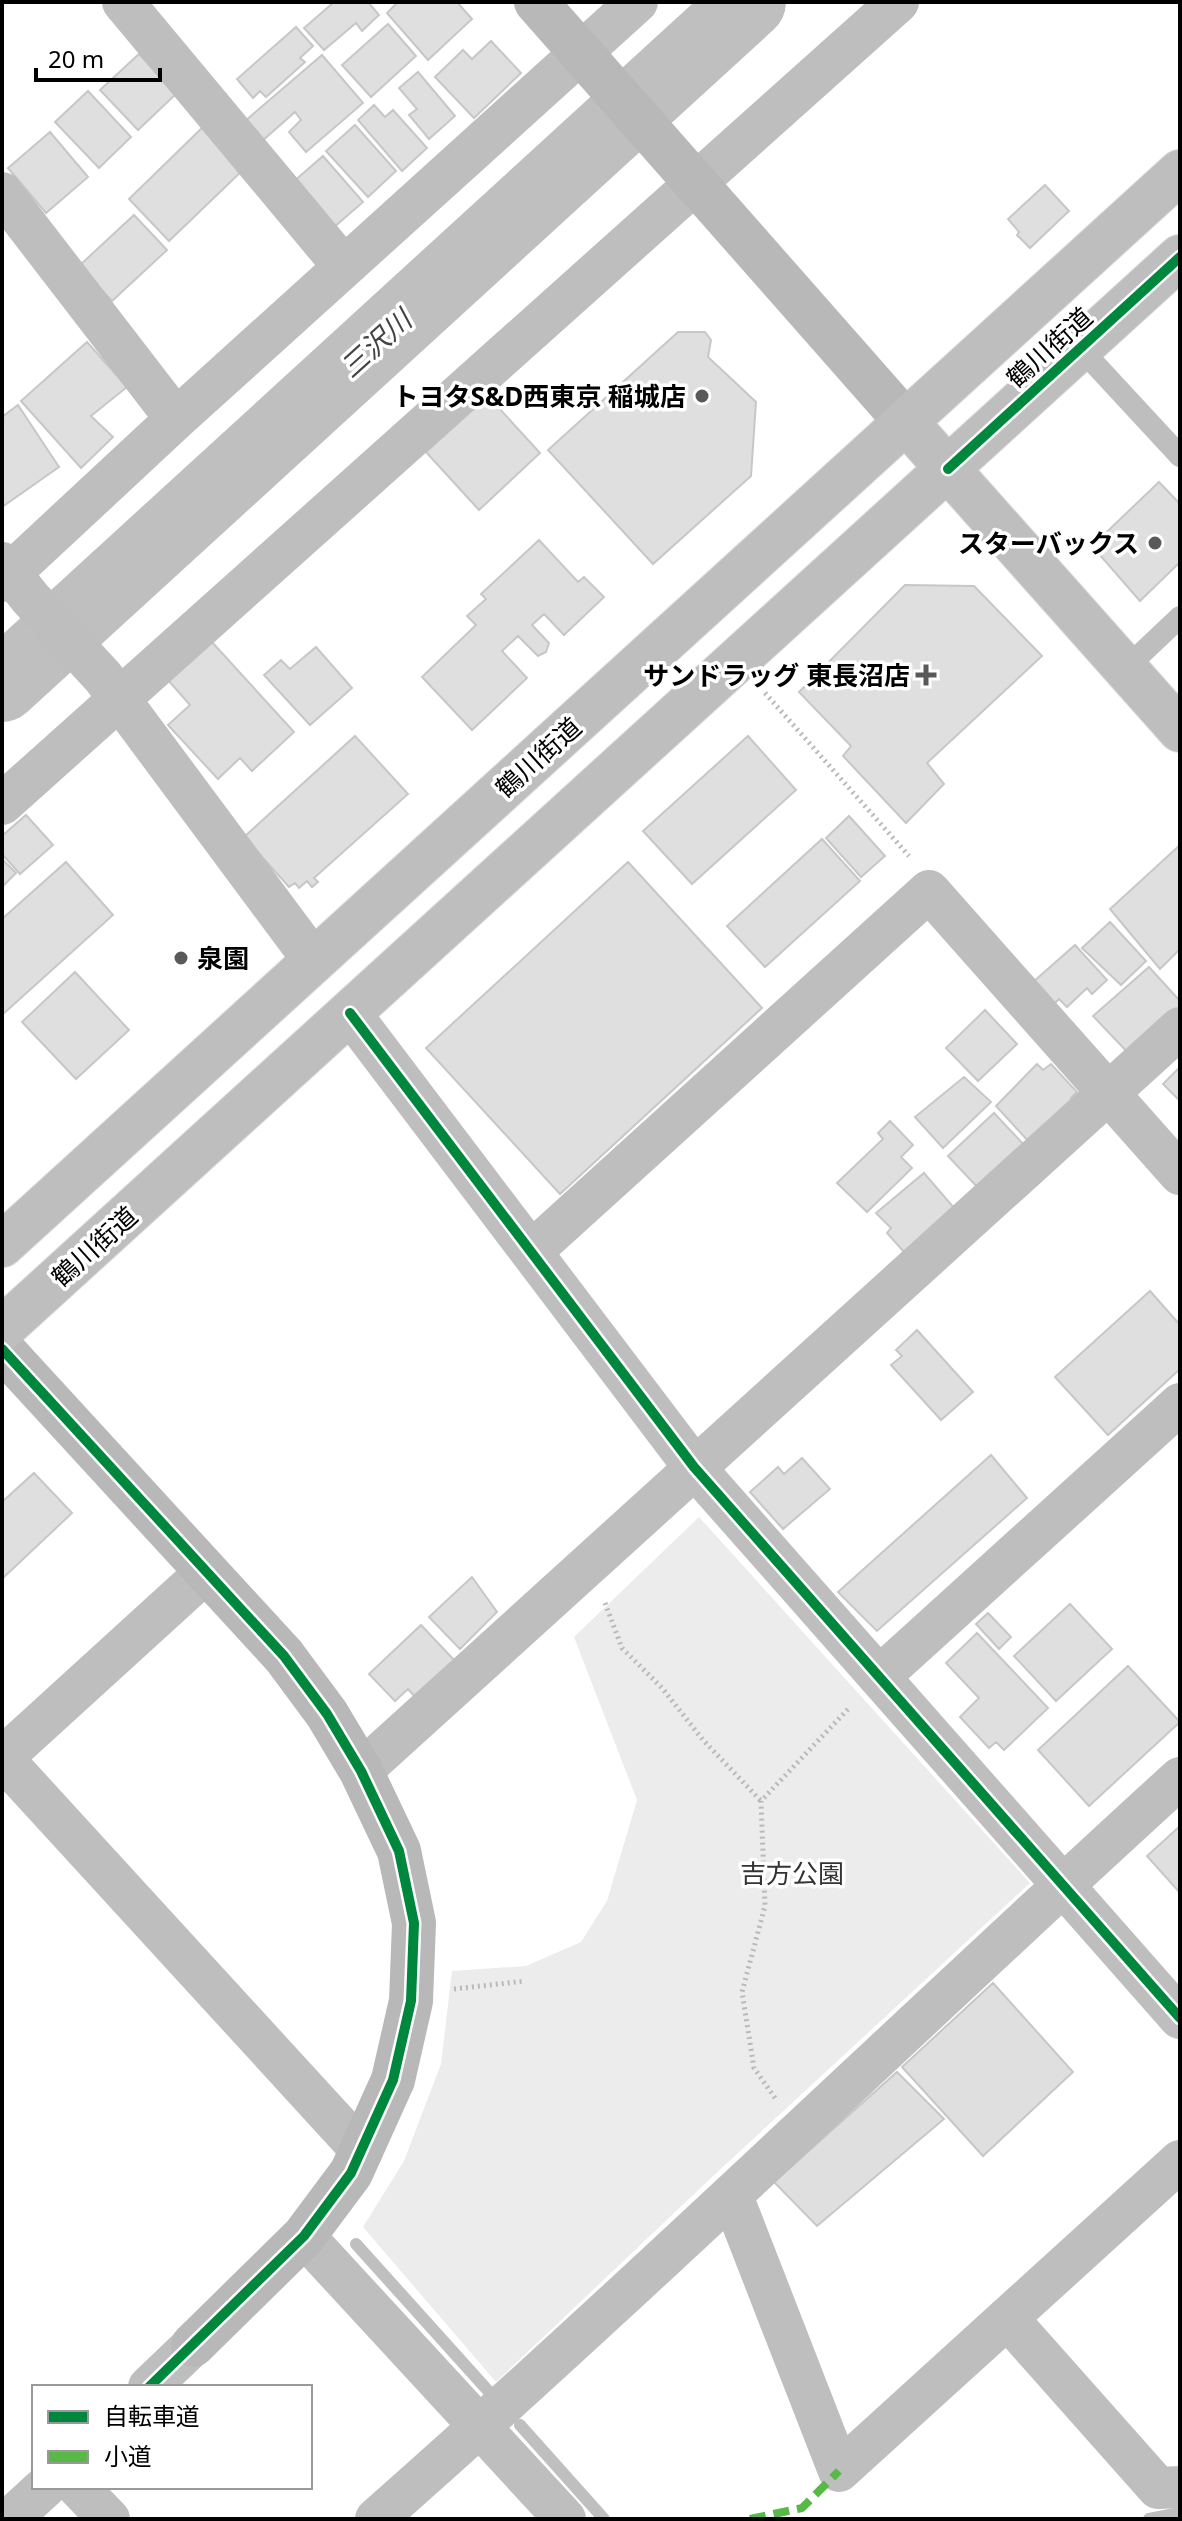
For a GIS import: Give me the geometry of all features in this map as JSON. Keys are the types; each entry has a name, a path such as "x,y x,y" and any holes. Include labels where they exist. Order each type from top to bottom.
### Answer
{"main road":[{"name":"鶴川街道","path":"2,1245 1180,172"},
{"name":"鶴川街道","path":"2,1329 1180,257"},
{"path":"906,422 1180,730"}],"street":[{"path":"123,2 344,267"},
{"path":"536,2 906,422"},
{"path":"314,961 111,687 11,579 176,419 344,267 594,68 637,2"},
{"path":"2,804 111,687 685,171 898,2"},
{"path":"2,193 176,419"},
{"path":"532,1251 929,891 1180,1174"},
{"path":"350,1013 694,1467 1180,2018"},
{"path":"361,1771 1180,1028"},
{"path":"2,1349 284,1656 327,1714 361,1771 399,1851 414,1923 411,2001 393,2080 351,2173 304,2236 151,2385"},
{"path":"879,1677 1180,1404"},
{"path":"205,1573 2,1758 362,2151"},
{"path":"376,2519 732,2196 1180,1778"},
{"path":"732,2196 839,2471 1180,2161"},
{"path":"304,2236 565,2519"},
{"path":"1007,2318 1158,2488 1172,2499"},
{"path":"10,2519 43,2489"},
{"path":"80,2489 109,2519"}],"lane":[{"path":"1080,348 1180,456"},
{"path":"1125,669 1180,617"}],"path":[{"path":"762,690 923,873 929,891"},
{"path":"589,1564 622,1648 662,1688 703,1740 761,1801 765,1906 742,1992 754,2068 799,2133"},
{"path":"761,1801 879,1677"},
{"path":"443,1989 525,1981"}],"green space":[{"name":"吉方公園","path":"699,1517 1030,1883 496,2382 363,2227 404,2161 441,2064 452,1971 526,1966 581,1942 607,1901 637,1800 574,1637"}],"building":[{"path":"334,2 368,2 379,15 362,31 356,23 324,50 304,28"},
{"path":"398,2 457,2 472,19 428,60 387,13"},
{"path":"388,24 416,56 371,97 342,65"},
{"path":"296,27 313,46 300,58 305,62 266,97 260,91 253,98 237,79"},
{"path":"491,41 521,73 474,118 435,77 463,50 472,59"},
{"path":"139,54 176,94 138,130 100,90"},
{"path":"322,55 363,103 306,152 289,132 301,120 295,112 262,141 245,121"},
{"path":"418,72 455,116 429,139 409,115 417,109 399,88"},
{"path":"88,91 131,137 99,168 55,122"},
{"path":"374,105 385,117 393,110 427,148 402,171 358,120"},
{"path":"205,125 246,167 169,241 129,199"},
{"path":"355,125 396,171 368,197 326,151"},
{"path":"50,132 88,177 46,213 8,168"},
{"path":"323,156 363,202 333,228 293,182"},
{"path":"1045,185 1069,211 1030,248 1017,235 1019,232 1008,219"},
{"path":"134,215 167,250 112,301 79,266"},
{"path":"678,332 705,332 711,340 708,357 756,402 751,476 653,564 548,450"},
{"path":"87,342 127,387 91,416 113,437 81,468 21,401"},
{"path":"488,396 540,453 479,510 426,452"},
{"path":"18,405 59,467 2,507 2,417"},
{"path":"1159,482 1180,504 1180,562 1140,601 1092,546"},
{"path":"539,540 578,582 584,577 604,597 564,635 544,614 532,625 549,643 546,652 538,656 518,636 502,651 527,678 472,730 422,677 476,625 467,616 486,599 481,594"},
{"path":"905,585 974,586 1042,656 927,763 944,784 906,823 843,756 851,746 799,692"},
{"path":"211,641 294,732 252,771 240,758 218,779 168,725 190,705 168,680"},
{"path":"316,647 352,688 310,725 264,675 281,660 290,669"},
{"path":"355,736 408,794 314,878 318,882 312,887 307,881 299,888 295,883 289,887 244,837"},
{"path":"748,736 796,790 692,884 643,831"},
{"path":"26,815 53,845 20,874 2,854 2,836"},
{"path":"849,816 885,856 861,877 826,838"},
{"path":"822,839 860,881 765,967 727,926"},
{"path":"1180,845 1180,949 1160,969 1110,909"},
{"path":"2,859 16,873 2,887"},
{"path":"66,862 113,915 2,1015 2,919"},
{"path":"628,862 762,1008 560,1194 426,1048"},
{"path":"1110,922 1146,961 1121,985 1082,948"},
{"path":"1075,945 1107,980 1092,994 1087,988 1067,1007 1059,999 1054,1004 1033,982"},
{"path":"1149,967 1180,1001 1180,1010 1132,1057 1093,1016"},
{"path":"75,972 129,1030 76,1079 22,1022"},
{"path":"985,1010 1017,1044 978,1081 946,1048"},
{"path":"1037,1064 1043,1070 1051,1064 1077,1092 1071,1098 1075,1101 1030,1143 996,1106"},
{"path":"1180,1067 1180,1101 1163,1084"},
{"path":"964,1077 991,1102 943,1148 915,1117"},
{"path":"994,1113 1027,1148 981,1191 948,1156"},
{"path":"890,1121 913,1145 901,1157 912,1168 867,1212 837,1183 883,1139 878,1133"},
{"path":"924,1173 954,1208 904,1252 887,1233 891,1228 876,1213"},
{"path":"1150,1291 1180,1325 1180,1369 1108,1435 1055,1377"},
{"path":"917,1330 973,1392 941,1420 891,1365 902,1356 896,1350"},
{"path":"991,1455 1027,1498 877,1631 838,1592"},
{"path":"802,1458 830,1489 783,1529 750,1492 778,1467 784,1474"},
{"path":"34,1473 72,1513 2,1579 2,1502"},
{"path":"472,1577 497,1612 460,1649 429,1617"},
{"path":"1070,1604 1112,1649 1056,1701 1014,1656"},
{"path":"988,1613 1011,1637 999,1649 976,1624"},
{"path":"421,1625 455,1661 416,1698 408,1689 395,1701 369,1674"},
{"path":"977,1633 1048,1708 1004,1750 996,1742 989,1748 960,1717 979,1698 946,1663"},
{"path":"1128,1666 1180,1722 1089,1806 1038,1750"},
{"path":"1180,1826 1180,1893 1147,1856"},
{"path":"993,1983 1073,2072 983,2156 902,2067"},
{"path":"897,2072 944,2119 817,2226 774,2182"}],"waterway":[{"name":"三沢川","path":"2,685 749,2"},
{"path":"356,2244 491,2394"},
{"path":"520,2425 604,2519"},
{"path":"1149,2519 1180,2513"}],"marked path":[{"path":"750,2519 802,2508 839,2471"}],"cycle path":[{"path":"948,469 1180,257"},
{"path":"350,1013 694,1467 1180,2018"},
{"path":"2,1349 284,1656 327,1714 361,1771 399,1851 414,1923 411,2001 393,2080 351,2173 304,2236 151,2385"}],"place":[{"name":"トヨタS&D西東京 稲城店","path":"702,396"},
{"name":"スターバックス","path":"1155,543"},
{"name":"サンドラッグ 東長沼店","path":"926,675"},
{"name":"泉園","path":"181,958"}]}
